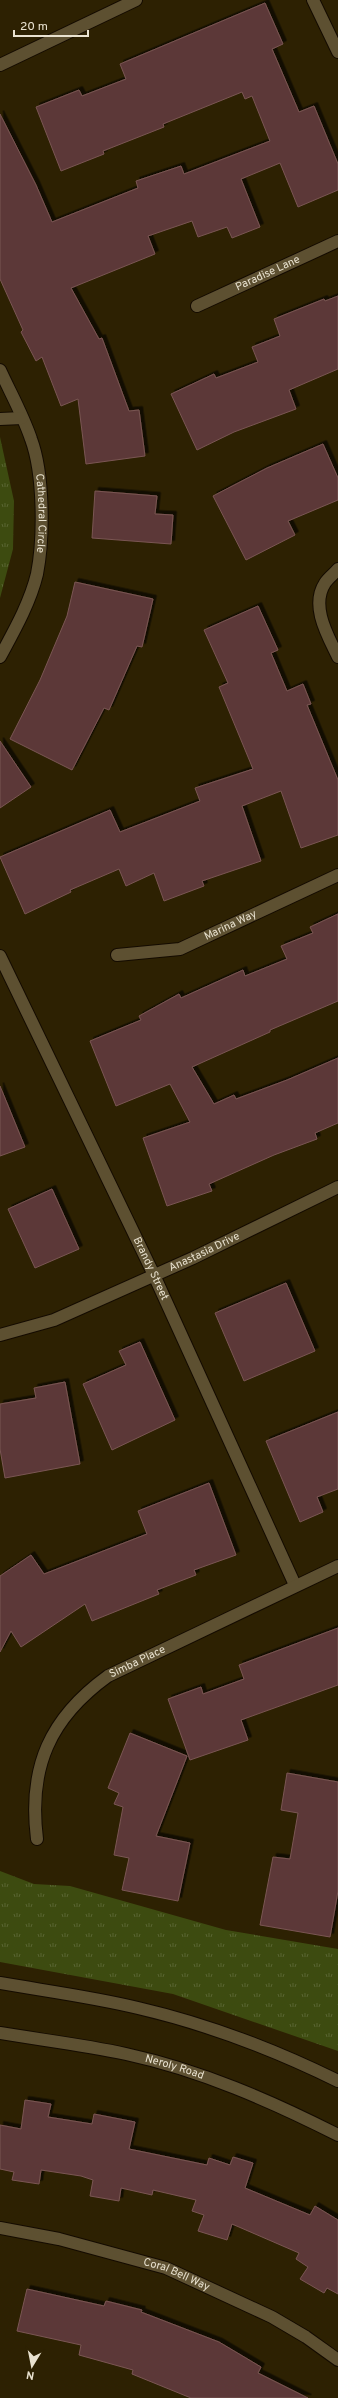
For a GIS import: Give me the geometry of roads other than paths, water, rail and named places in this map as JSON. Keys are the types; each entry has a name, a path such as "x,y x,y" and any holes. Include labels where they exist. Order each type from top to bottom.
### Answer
{"street":[{"path":"0,65 136,0"},
{"path":"313,0 338,52"},
{"name":"Paradise Lane","path":"197,306 338,241"},
{"name":"Cathedral Circle","path":"0,370 32,440 41,490 40,546 36,575 18,626 0,657"},
{"path":"0,419 22,418"},
{"path":"338,569 324,584 320,601 321,621 338,657"},
{"name":"Marina Way","path":"117,955 180,949 338,875"},
{"name":"Brandy Street","path":"0,956 154,1275 295,1585"},
{"name":"Anastasia Drive","path":"0,1334 54,1320 154,1275 338,1187"},
{"name":"Simba Place","path":"37,1839 34,1812 36,1785 41,1761 50,1738 60,1722 86,1692 108,1676 295,1585 338,1566"},
{"path":"0,1983 138,2008 202,2026 299,2062 338,2081"},
{"name":"Neroly Road","path":"0,2033 126,2054 187,2071 281,2106 338,2135"},
{"name":"Coral Bell Way","path":"0,2228 59,2238 166,2268 272,2317 306,2337 338,2360"}]}
